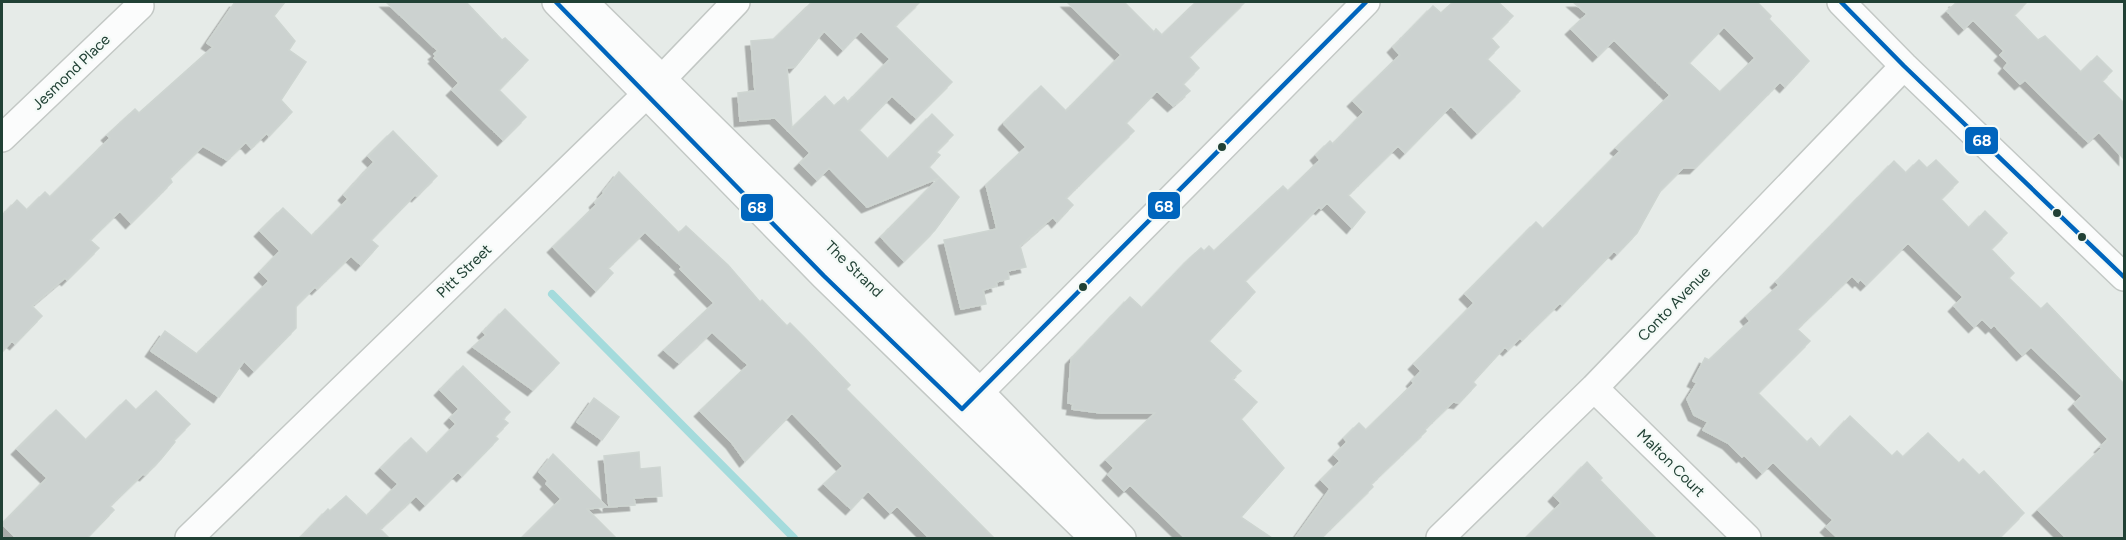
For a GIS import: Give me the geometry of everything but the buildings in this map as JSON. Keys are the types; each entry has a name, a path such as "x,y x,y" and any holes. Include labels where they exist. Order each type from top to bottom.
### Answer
{"street":[{"name":"The Strand","path":"556,2 654,87 971,401 1122,538"},
{"name":"The Strand","path":"584,2 654,87"},
{"name":"Pitt Street","path":"189,538 654,87 736,2"},
{"path":"971,401 1366,2"},
{"path":"1841,2 1904,66 2124,277"},
{"name":"Jesmond Place","path":"2,138 140,6"},
{"name":"Conto Avenue","path":"1440,538 1594,388 1904,66"},
{"name":"Malton Court","path":"1594,388 1747,538"},
{"name":"The Strand","path":"971,401 1094,538"}],"waterway":[{"path":"552,294 794,538"}],"transit line":[{"name":"68","path":"556,2 824,276 962,409 1366,2"},
{"name":"68","path":"1841,2 1904,66 2124,277"}]}
